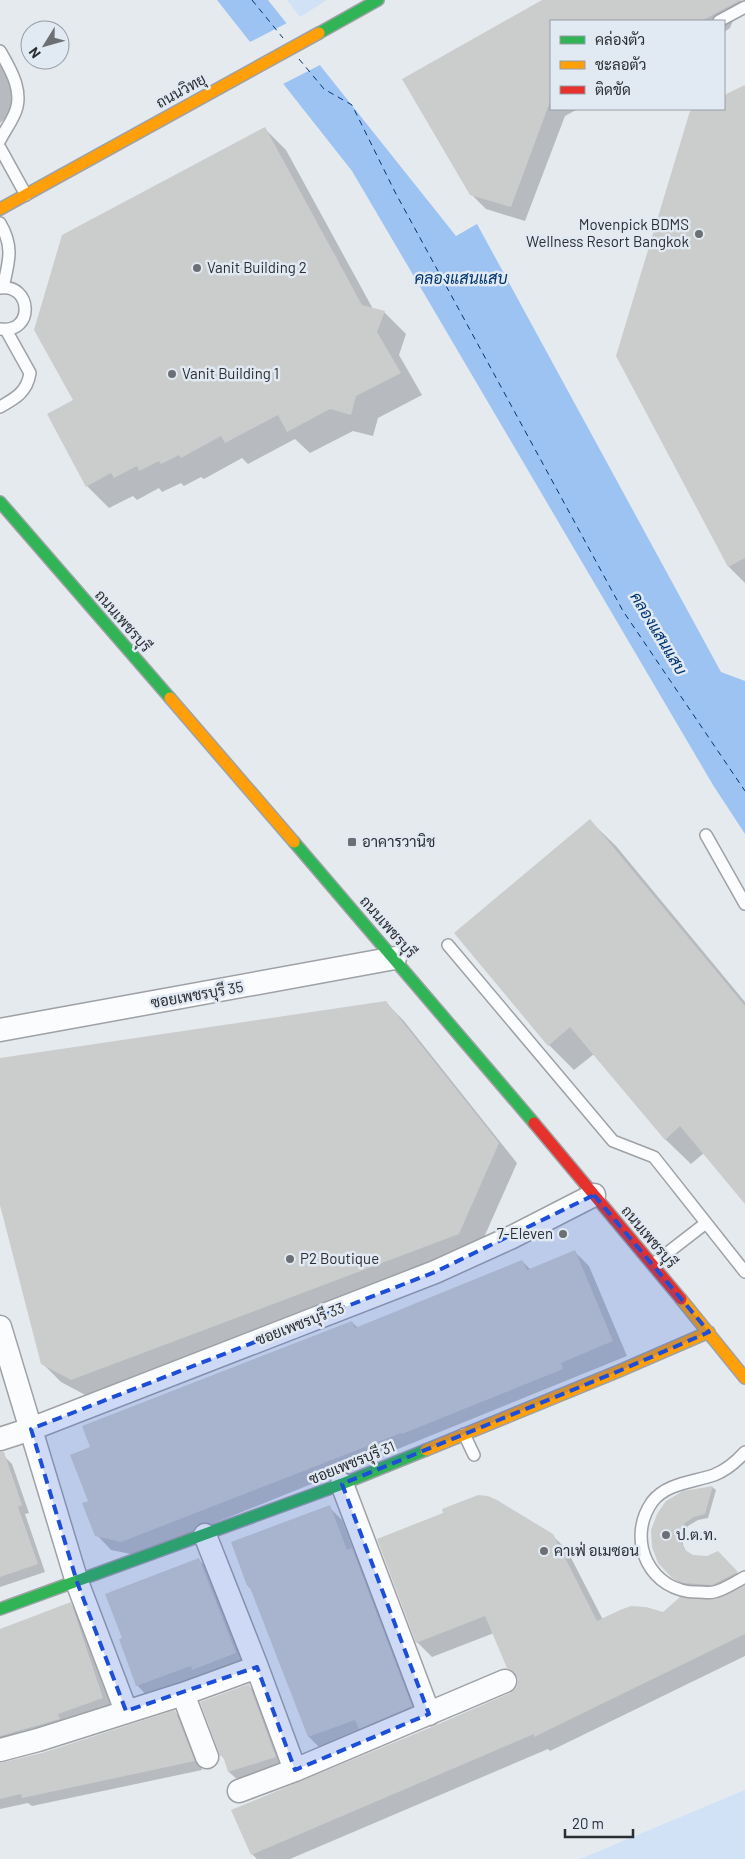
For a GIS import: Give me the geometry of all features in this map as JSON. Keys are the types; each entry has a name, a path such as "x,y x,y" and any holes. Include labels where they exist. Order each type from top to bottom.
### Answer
{"street":[{"name":"ถนนวิทยุ","path":"0,209 378,0"},
{"name":"ถนนเพชรบุรี","path":"0,502 395,958 709,1332 735,1358 745,1378"},
{"name":"ซอยเพชรบุรี 35","path":"0,1030 395,958"},
{"name":"ซอยเพชรบุรี 33","path":"0,1439 31,1429 435,1272 512,1238 594,1195"},
{"path":"0,1327 77,1582 126,1711"},
{"name":"ซอยเพชรบุรี 31","path":"0,1609 342,1484 619,1371 709,1332"},
{"path":"342,1484 428,1714"},
{"path":"204,1535 257,1666 295,1770"},
{"path":"0,1750 38,1740 182,1694 257,1666"},
{"path":"239,1791 295,1770 505,1681"},
{"path":"182,1694 207,1757"}],"lane":[{"path":"721,20 745,7"},
{"path":"0,51 14,73 18,93 15,113 0,140"},
{"path":"0,148 26,195"},
{"path":"0,223 6,233 10,246 9,260 2,288 10,288 22,297 25,311 24,318 19,324 13,328 3,330 30,373 26,388 17,398 0,407"},
{"path":"706,835 745,904"},
{"path":"448,945 613,1141 654,1158 745,1272"},
{"path":"653,1264 706,1223"},
{"path":"464,1434 474,1455"},
{"path":"745,1452 729,1467 716,1474 678,1485 665,1491 653,1501 640,1532 642,1547 649,1566 658,1577 670,1586 692,1592 714,1592 745,1577"}],"highlighted area":[{"path":"594,1195 709,1332 619,1371 342,1484 429,1714 295,1770 257,1667 126,1711 77,1582 31,1429 435,1272"}],"shaded area":[{"path":"287,0 327,0 300,17"},
{"path":"745,1790 745,1859 580,1859"}],"water":[{"name":"คลองแสนแสบ","path":"217,0 268,0 456,236 477,224 721,672 745,681 745,834 713,785 352,171"}],"pier":[{"path":"289,22 322,64 281,85 248,43"}],"building":[{"path":"542,0 741,0 703,20 550,20 550,102 511,207 470,195 402,79"},
{"name":"Movenpick BDMS Wellness Resort Bangkok","path":"745,85 745,558 728,567 616,356 690,111 725,110 725,95"},
{"name":"Vanit Building 2","path":"265,127 362,305 385,311 377,332 401,373 356,396 351,415 330,409 287,432 278,415 225,443 221,436 181,458 179,455 161,464 159,461 139,471 137,466 114,478 111,473 86,487 47,414 73,400 34,330 62,235"},
{"path":"590,819 745,1006 745,1204 680,1126 665,1140 570,1027 548,1046 454,933"},
{"path":"386,1001 499,1143 459,1234 71,1380 41,1364 0,1205 0,1058"},
{"path":"575,1250 613,1341 561,1363 563,1369 402,1434 121,1542 95,1536 82,1503 88,1501 70,1455 90,1447 82,1426 352,1321 355,1328 522,1260 527,1270"},
{"path":"0,1452 4,1452 22,1505 18,1507 38,1564 0,1577"},
{"name":"ป.ต.ท.","path":"713,1486 705,1514 694,1517 685,1523 680,1531 680,1540 685,1550 693,1555 707,1556 718,1551 738,1572 712,1585 683,1583 672,1578 658,1563 652,1547 651,1530 657,1514 666,1501 683,1491"},
{"path":"478,1495 488,1496 497,1500 553,1534 597,1621 631,1606 646,1607 663,1612 680,1597 716,1599 745,1585 745,1634 534,1737 534,1734 251,1855 231,1810 434,1726 510,1693 516,1688 517,1676 507,1668 485,1616 416,1643 377,1539 443,1513 442,1509"},
{"path":"330,1505 347,1550 352,1548 412,1706 359,1729 355,1720 308,1737 231,1542"},
{"path":"199,1558 236,1653 192,1670 191,1666 136,1686 119,1639 122,1638 105,1594"},
{"path":"71,1602 103,1698 58,1714 60,1719 0,1736 0,1629"},
{"path":"249,1684 276,1757 228,1772 200,1702"},
{"path":"175,1710 195,1761 22,1798 21,1794 0,1799 0,1763 42,1753"}],"ferry route":[{"path":"252,0 283,38"},
{"path":"299,59 324,89 352,105 395,192 623,611 745,791"}],"traffic: fast":[{"path":"319,33 378,0"},
{"path":"0,502 170,698"},
{"path":"294,842 534,1123"},
{"path":"0,1609 342,1484 426,1450"}],"traffic: slow":[{"path":"0,209 319,33"},
{"path":"170,698 294,842"},
{"path":"681,1299 745,1378"},
{"path":"426,1450 709,1332"}],"traffic: jam":[{"path":"534,1123 681,1299"}],"place":[{"name":"Movenpick BDMS Wellness Resort Bangkok","path":"699,234"},
{"name":"Vanit Building 2","path":"197,268"},
{"name":"Vanit Building 1","path":"172,374"},
{"name":"อาคารวานิช","path":"352,842"},
{"name":"7-Eleven","path":"563,1234"},
{"name":"P2 Boutique","path":"290,1259"},
{"name":"ป.ต.ท.","path":"666,1535"},
{"name":"คาเฟ่ อเมซอน","path":"544,1551"}]}
